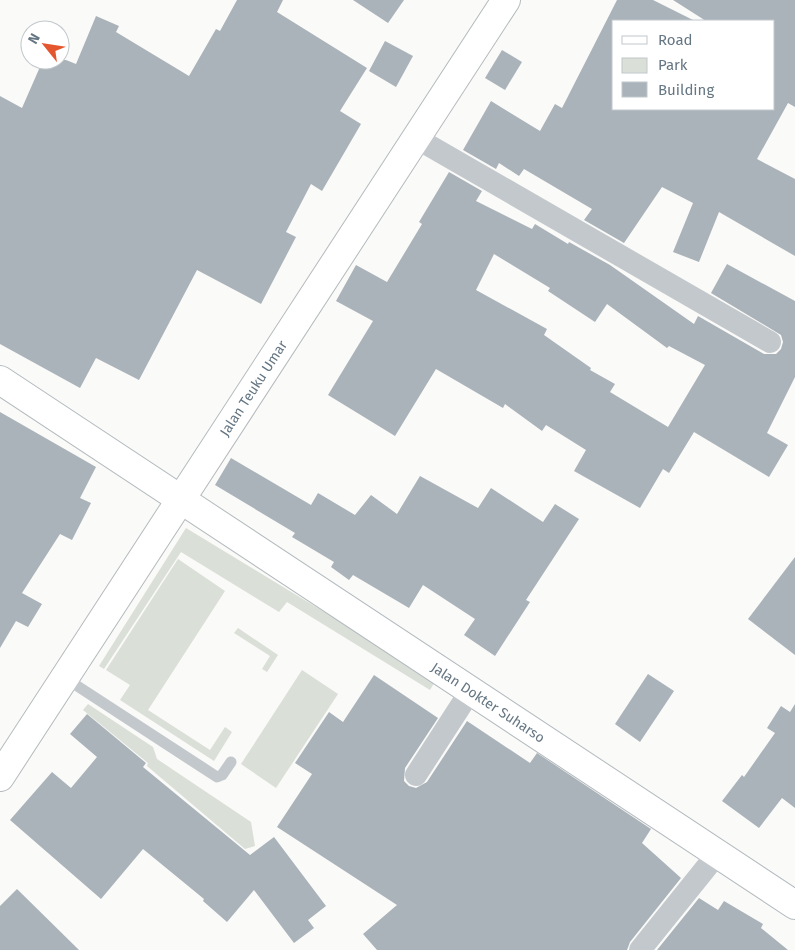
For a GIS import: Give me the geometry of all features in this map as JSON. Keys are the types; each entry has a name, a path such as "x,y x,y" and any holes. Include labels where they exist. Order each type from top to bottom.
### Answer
{"main road":[{"name":"Jalan Teuku Umar","path":"0,777 506,0"},
{"name":"Jalan Dokter Suharso","path":"0,380 795,905"}],"street":[{"path":"416,138 770,342"},
{"path":"416,775 472,690"},
{"path":"640,950 718,853"}],"lane":[{"path":"65,678 217,777 222,775 231,762"}],"green space":[{"path":"186,528 436,680 430,690 287,602 279,612 181,552 104,669 99,666"},
{"path":"178,559 225,591 148,710 210,750 225,727 232,732 214,761 120,700 130,685 106,670"},
{"path":"238,628 278,655 267,672 262,669 270,656 234,633"},
{"path":"302,670 338,694 276,788 241,764"},
{"path":"88,704 153,747 157,759 251,822 255,846 245,849 147,766 148,763 83,710"}],"building":[{"path":"237,0 283,0 277,12 367,68 340,111 361,124 322,191 311,184 286,232 296,237 261,304 197,270 139,380 96,358 80,388 0,344 0,96 22,108 39,70 70,70 70,62 76,64 96,16 119,26 116,32 189,76 216,29 220,31"},
{"path":"353,0 404,0 388,23"},
{"path":"617,0 653,0 693,20 612,20 612,110 775,110 775,20 704,20 673,0 795,0 795,107 788,103 757,159 795,179 795,256 719,212 699,262 673,252 693,203 662,187 624,243 584,220 592,209 524,169 519,176 499,163 496,169 463,150 491,101 540,131 555,104 562,108"},
{"path":"385,41 413,56 396,87 369,71"},
{"path":"502,50 522,62 505,90 485,78"},
{"path":"449,172 482,191 476,201 532,229 535,224 568,244 569,242 610,265 694,324 698,316 764,354 776,354 781,349 783,342 781,335 711,293 727,264 795,301 795,377 767,433 788,445 769,477 694,432 669,473 663,469 640,508 574,471 586,450 546,425 542,431 505,404 503,408 436,369 395,436 328,395 373,321 336,301 356,265 387,282 422,224 419,222","holes":["494,254 550,288 548,291 595,322 607,304 667,348 669,346 705,365 668,427 610,392 615,384 590,370 591,368 544,335 547,329 476,290"]},
{"path":"0,412 96,467 80,498 91,503 72,540 60,534 22,593 42,604 28,627 16,621 0,648"},
{"path":"231,458 311,505 318,493 355,515 371,495 397,514 420,476 478,508 491,488 543,522 555,504 579,519 526,600 530,602 495,656 464,635 475,619 423,585 409,608 353,575 349,580 331,567 334,562 292,537 295,533 215,485"},
{"path":"795,557 795,655 748,619"},
{"path":"648,674 674,691 640,742 615,724"},
{"path":"374,675 438,718 405,768 404,781 409,786 416,788 427,782 467,721 530,763 537,753 651,829 642,843 681,878 630,942 627,950 377,950 363,934 397,905 277,827 312,774 295,763 329,712 343,722"},
{"path":"795,704 795,808 782,798 759,828 722,801 742,775 744,777 775,733 767,728 781,706 790,712"},
{"path":"87,714 146,763 143,767 250,855 274,837 326,906 308,920 314,928 294,943 254,890 227,922 203,901 204,899 143,849 101,899 10,820 52,772 71,788 97,757 70,734"},
{"path":"17,889 79,950 0,950 0,906"},
{"path":"699,898 718,910 724,901 763,924 761,928 788,950 657,950"}]}
